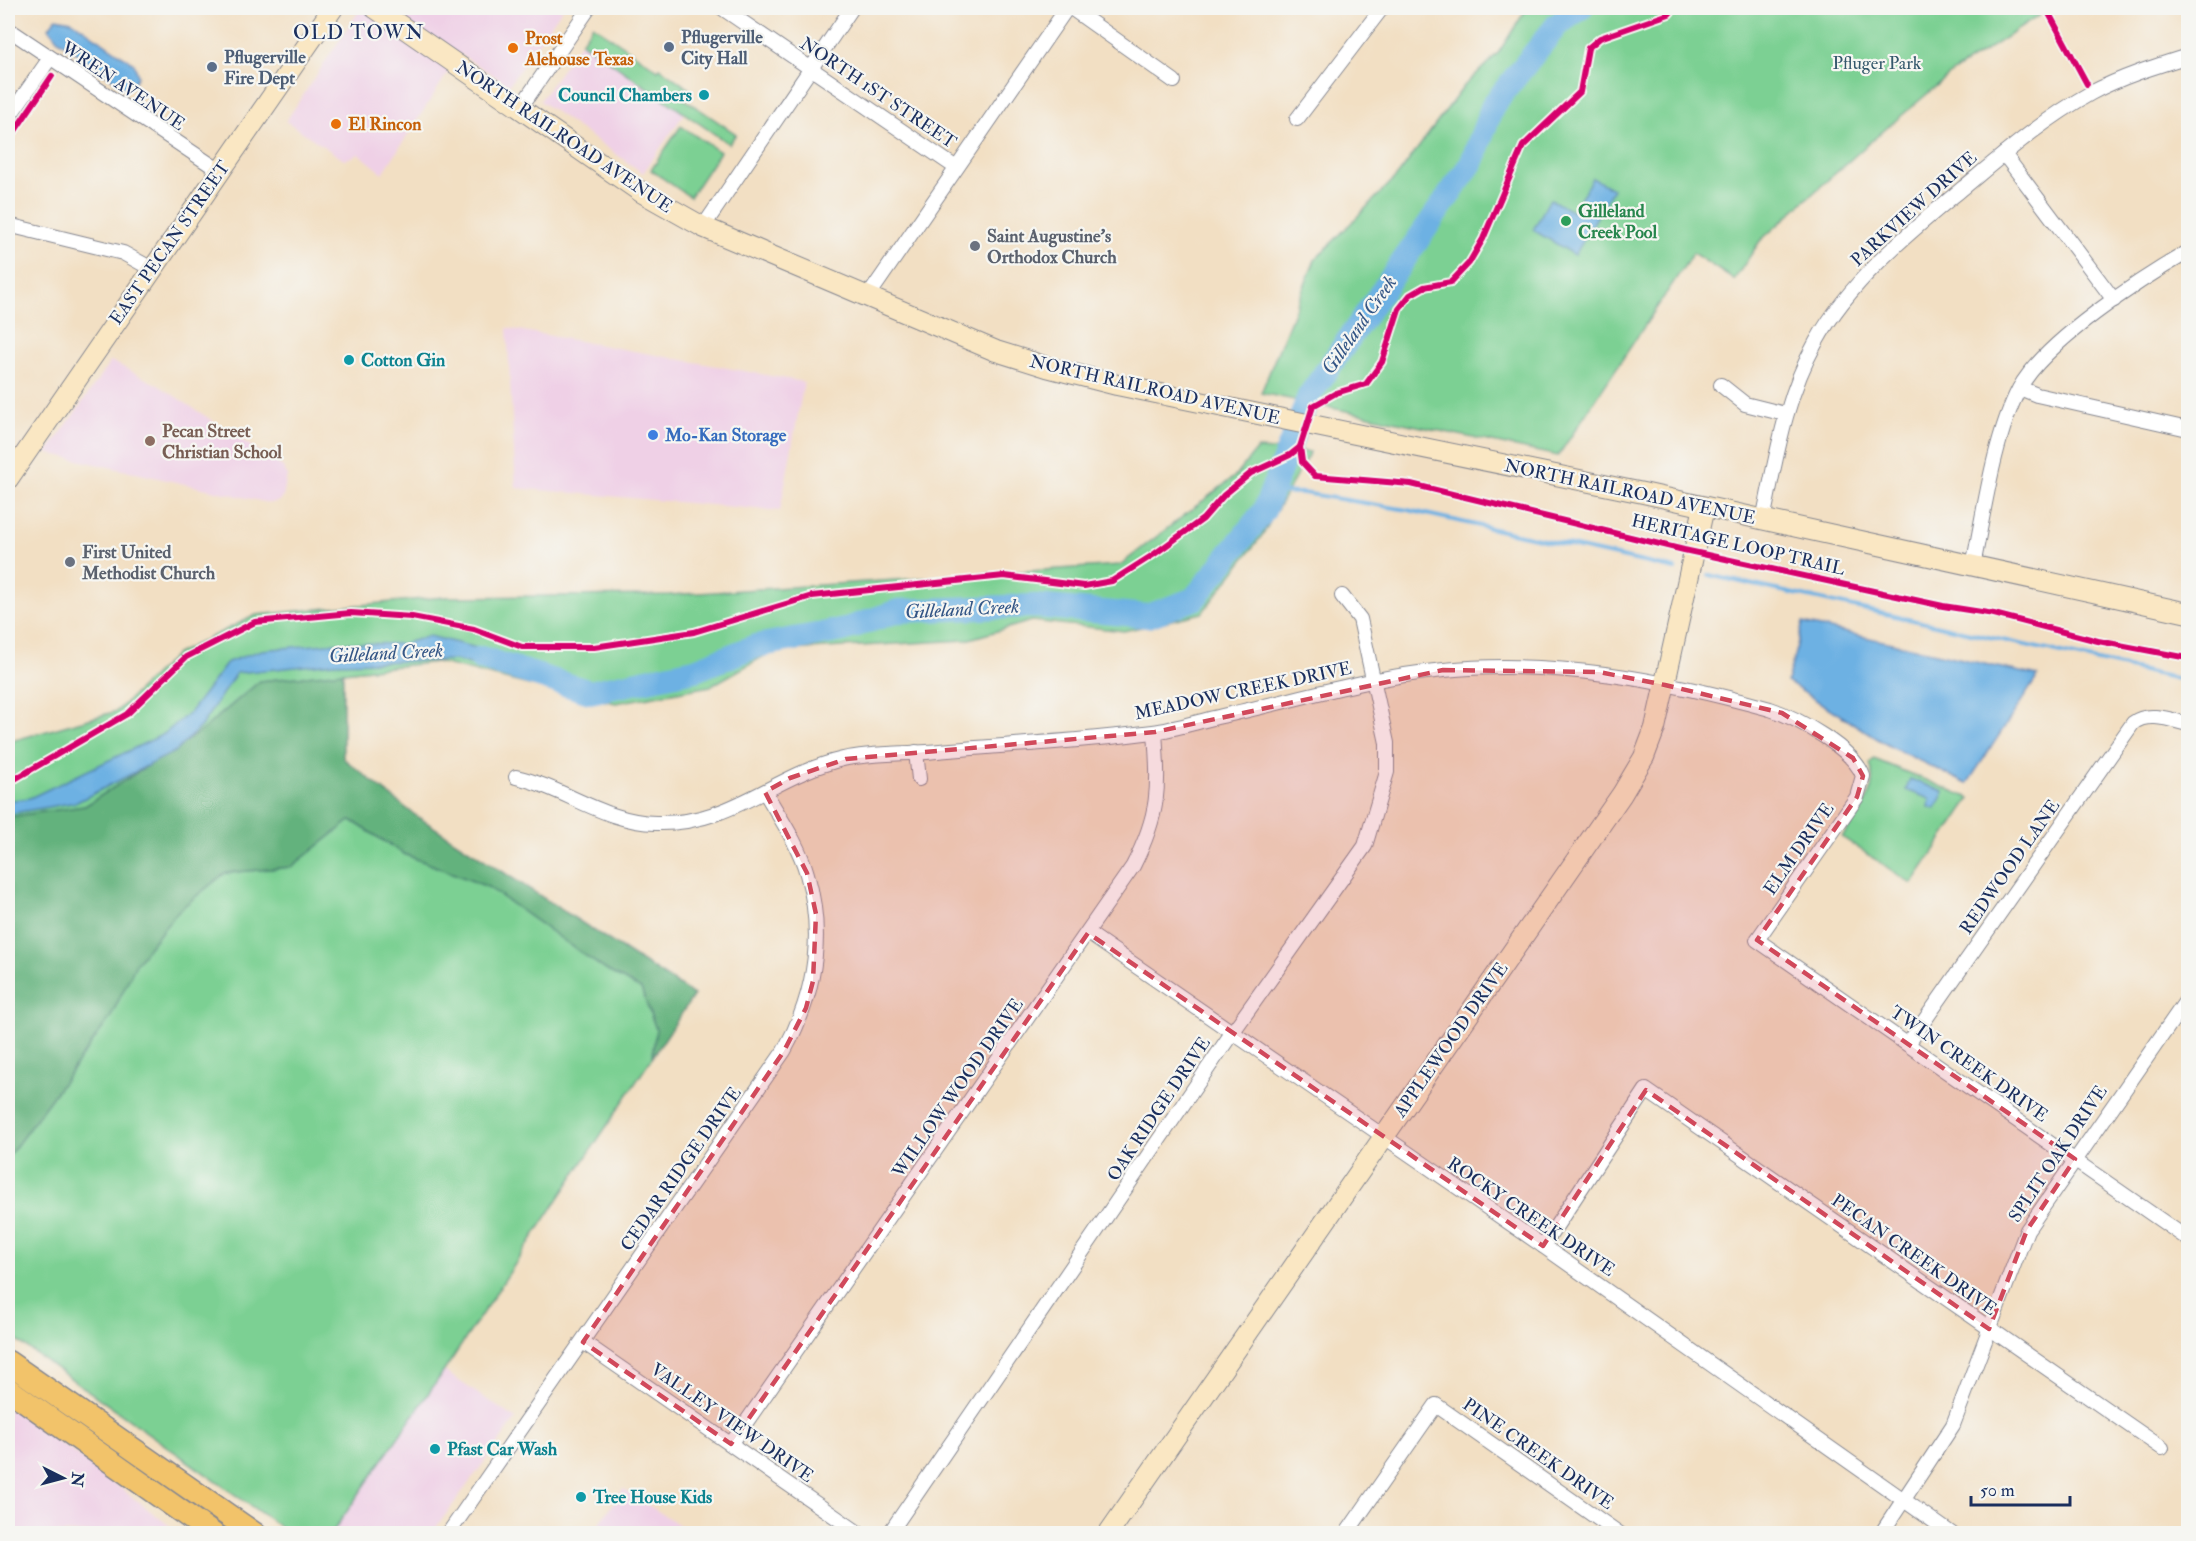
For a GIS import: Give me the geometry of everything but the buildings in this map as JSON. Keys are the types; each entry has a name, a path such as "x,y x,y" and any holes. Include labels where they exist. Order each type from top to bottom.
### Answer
{"main road":[{"path":"8,1362 253,1533"},
{"path":"8,1389 213,1533"}],"street":[{"name":"EAST PECAN STREET","path":"11,467 333,8"},
{"name":"NORTH RAILROAD AVENUE","path":"375,8 641,192 703,227 996,351 1117,385 1704,507 2188,613"},
{"path":"520,108 589,8"},
{"name":"NORTH 1ST STREET","path":"722,8 955,167"},
{"path":"703,227 852,8"},
{"path":"867,298 955,167 1069,8 1174,81"},
{"path":"1297,119 1382,8"},
{"name":"WREN AVENUE","path":"8,29 219,171"},
{"name":"PARKVIEW DRIVE","path":"1763,520 1785,414 1816,341 1863,277 1911,232 2004,154 2091,93 2188,56"},
{"path":"8,118 50,58"},
{"path":"2004,154 2114,300"},
{"path":"8,225 109,248 136,258 152,269"},
{"path":"1973,566 2000,442 2020,388 2059,343 2154,271 2188,252"},
{"path":"1721,385 1745,404 1785,414"},
{"path":"2020,388 2037,395 2188,429"},
{"name":"APPLEWOOD DRIVE","path":"1108,1533 1622,794 1644,757 1655,728 1704,507"},
{"name":"OAK RIDGE DRIVE","path":"889,1533 1232,1033 1365,846 1387,772 1387,743 1360,619 1342,596"},
{"name":"MEADOW CREEK DRIVE","path":"516,777 542,783 611,816 656,823 709,818 735,808 807,771 846,759 1155,732 1375,681 1443,670 1493,668 1599,672 1782,713 1853,758 1863,776"},
{"name":"REDWOOD LANE","path":"1908,1044 2133,723 2139,718 2147,717 2188,724"},
{"name":"WILLOW WOOD DRIVE","path":"731,1444 1133,866 1146,842 1157,806 1155,732"},
{"path":"916,753 919,779"},
{"name":"ELM DRIVE","path":"1757,940 1857,798 1863,776"},
{"name":"CEDAR RIDGE DRIVE","path":"448,1533 784,1051 806,1008 813,981 816,914 807,873 793,840 765,792"},
{"name":"ROCKY CREEK DRIVE","path":"1088,933 1382,1138 1543,1246 1952,1533"},
{"name":"TWIN CREEK DRIVE","path":"1757,940 2188,1239"},
{"name":"SPLIT OAK DRIVE","path":"1881,1533 1953,1425 2027,1230 2186,1005"},
{"name":"PECAN CREEK DRIVE","path":"1543,1246 1646,1090 2162,1448"},
{"name":"VALLEY VIEW DRIVE","path":"583,1342 860,1533"},
{"name":"PINE CREEK DRIVE","path":"1346,1533 1436,1405 1620,1533"}],"highlighted area":[{"path":"1443,670 1599,672 1665,685 1782,713 1853,758 1863,776 1857,797 1757,940 2075,1159 2027,1230 1989,1329 1646,1090 1543,1246 1088,933 731,1444 583,1342 784,1051 806,1008 813,981 816,914 807,873 765,792 790,778 846,759 1155,732"}],"shaded area":[{"path":"361,8 563,8 509,85 460,54 383,173 359,154 344,160 286,121"},
{"path":"581,42 684,114 643,173 540,101"},
{"name":"Mo-Kan Storage","path":"507,328 804,382 780,511 516,488"},
{"name":"Pecan Street Christian School","path":"111,361 158,385 283,467 287,475 283,497 277,502 269,503 47,453"},
{"path":"444,1371 516,1419 432,1533 332,1534"},
{"path":"8,1406 80,1457 179,1533 8,1533"},
{"path":"623,1489 692,1533 593,1533"}],"green space":[{"name":"Pfluger Park","path":"1527,8 2045,8 2037,17 1953,72 1868,144 1760,241 1734,280 1693,253 1558,456 1261,393 1315,260 1398,175 1464,86 1499,52"},
{"path":"593,25 689,89 683,98 736,134 729,144 581,42"},
{"path":"681,126 720,152 690,197 651,170"},
{"path":"1257,449 1310,452 1263,534 1202,613 1124,631 1032,621 966,640 773,651 711,686 616,703 529,685 437,662 260,681 200,732 85,806 8,817 8,742 117,711 176,654 256,615 444,597 669,595 1120,565 1235,476"},
{"path":"343,672 343,758 415,815 694,995 652,1058 656,1029 641,989 606,970 488,887 404,854 351,820 291,867 225,873 178,911 137,962 110,1018 8,1157 8,817 85,806 200,732 260,681"},
{"path":"1874,759 1970,798 1912,884 1842,837 1861,811 1870,793 1872,774 1870,763"},
{"path":"351,820 404,854 488,887 606,970 641,989 656,1029 652,1058 444,1371 332,1533 289,1533 8,1334 8,1157 110,1018 137,962 178,911 225,873 291,867"}],"water":[{"path":"56,18 72,21 134,64 138,76 132,86 126,89 57,39 49,28"},
{"name":"Gilleland Creek Pool","path":"1592,178 1613,189 1575,255 1533,230 1550,199 1573,212"},
{"path":"1803,623 2038,676 1967,784 1889,746 1787,682"},
{"path":"429,636 521,659 508,675 456,660 334,663 236,673 201,726 176,751 77,802 8,814 8,801 30,798 164,734 190,712 228,662 262,650 337,643 403,644"},
{"path":"1910,779 1944,792 1935,809 1929,807 1930,799 1906,790"}],"waterway":[{"name":"Gilleland Creek","path":"481,658 590,692 695,670 756,646 843,630 898,611 1035,606 1148,616 1194,599 1264,511 1309,396 1472,162 1493,105 1557,25 1581,8"},
{"path":"1271,492 1303,493 1408,510 1675,569"},
{"path":"1709,575 2188,681"}],"cycle path":[{"path":"8,783 127,714 186,657 255,622 351,613 412,617 474,629 522,647 594,647 694,632 812,596 1004,576 1084,586 1112,581 1203,519 1224,495 1251,473 1290,455 1300,447 1313,406 1336,393 1366,384 1382,362 1399,309 1410,295 1424,287 1451,282 1469,263 1483,239 1523,146 1580,92 1588,48 1600,38 1669,14 1674,8"},
{"path":"2046,8 2087,84"},
{"path":"8,141 52,76"},
{"name":"HERITAGE LOOP TRAIL","path":"1300,447 1302,462 1315,476 1411,484 1684,550 1943,606 1994,614 2098,641 2188,658"}],"place":[{"name":"Pflugerville City Hall","path":"669,47"},
{"name":"Prost Alehouse Texas","path":"513,48"},
{"name":"Pflugerville Fire Dept","path":"212,67"},
{"name":"Council Chambers","path":"704,95"},
{"name":"El Rincon","path":"336,124"},
{"name":"Gilleland Creek Pool","path":"1566,221"},
{"name":"Saint Augustine's Orthodox Church","path":"975,246"},
{"name":"Cotton Gin","path":"349,360"},
{"name":"Mo-Kan Storage","path":"653,435"},
{"name":"Pecan Street Christian School","path":"150,441"},
{"name":"First United Methodist Church","path":"70,562"},
{"name":"Pfast Car Wash","path":"435,1449"},
{"name":"Tree House Kids","path":"581,1497"}],"district":[{"name":"OLD TOWN","path":"359,32"}]}
